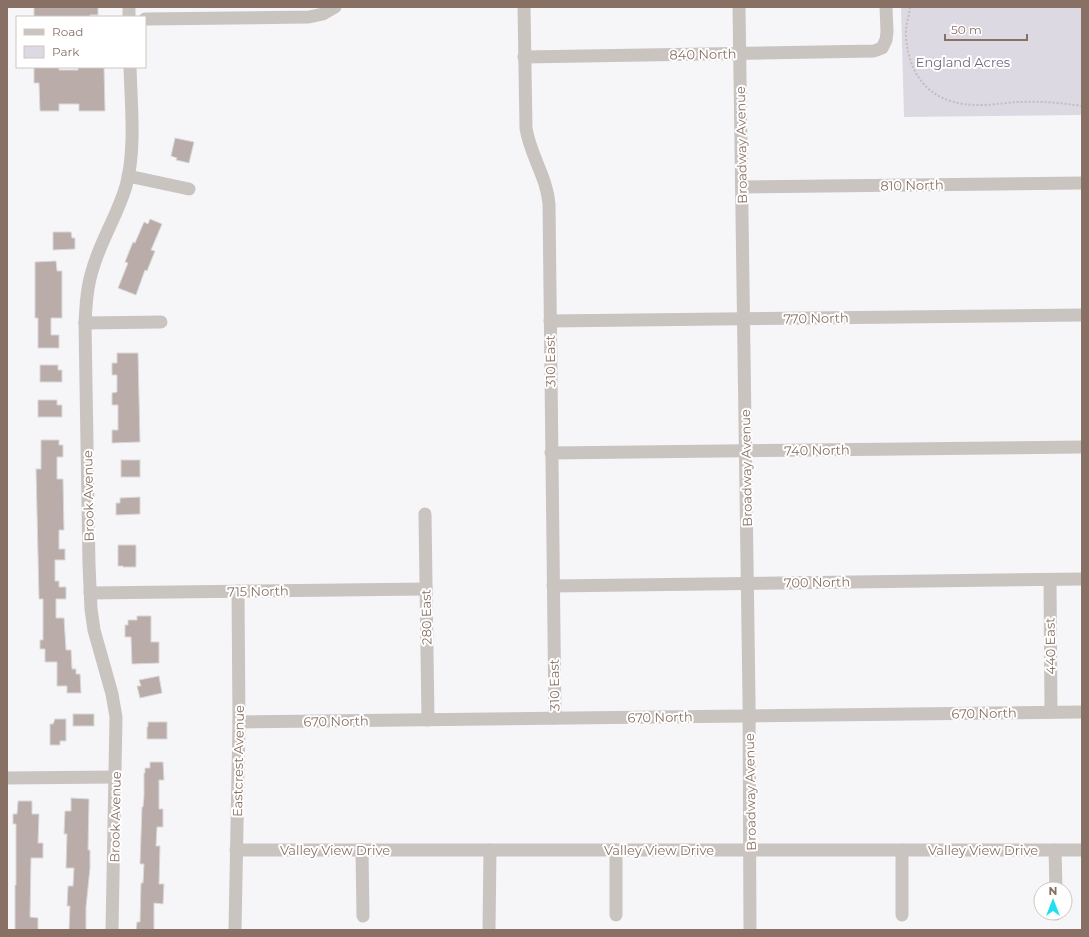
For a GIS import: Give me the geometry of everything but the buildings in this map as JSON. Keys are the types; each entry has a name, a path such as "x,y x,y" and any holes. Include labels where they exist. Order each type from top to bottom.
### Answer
{"street":[{"path":"146,19 309,17 323,14 335,7"},
{"name":"310 East","path":"524,7 525,119 527,137 546,186 548,198 555,718"},
{"name":"Broadway Avenue","path":"739,7 749,716 750,930"},
{"name":"840 North","path":"524,57 866,52 882,48 886,40 886,7"},
{"name":"Brook Avenue","path":"112,930 116,729 115,705 92,621 90,593 85,323 87,292 93,267 123,194 128,176 131,151 130,68"},
{"path":"128,176 189,189"},
{"name":"810 North","path":"742,187 1082,183"},
{"name":"770 North","path":"550,321 1082,315"},
{"path":"85,323 161,322"},
{"name":"740 North","path":"551,453 1082,447"},
{"name":"280 East","path":"425,514 428,720"},
{"name":"700 North","path":"553,586 1082,579"},
{"name":"440 East","path":"1050,580 1051,712"},
{"name":"715 North","path":"90,593 426,589"},
{"name":"Eastcrest Avenue","path":"235,930 239,722 238,591"},
{"name":"670 North","path":"239,722 1082,712"},
{"path":"7,778 115,777"},
{"name":"Valley View Drive","path":"236,850 1082,850"},
{"path":"362,850 363,916"},
{"path":"489,930 490,850"},
{"path":"616,850 616,915"},
{"path":"902,850 902,915"},
{"path":"1055,850 1056,881"}],"path":[{"path":"910,7 906,30 908,50 911,61 920,80 926,88 935,95 955,103 969,105 1008,102 1037,102 1082,106"}],"green space":[{"name":"England Acres","path":"901,7 1082,7 1082,115 904,117"}]}
